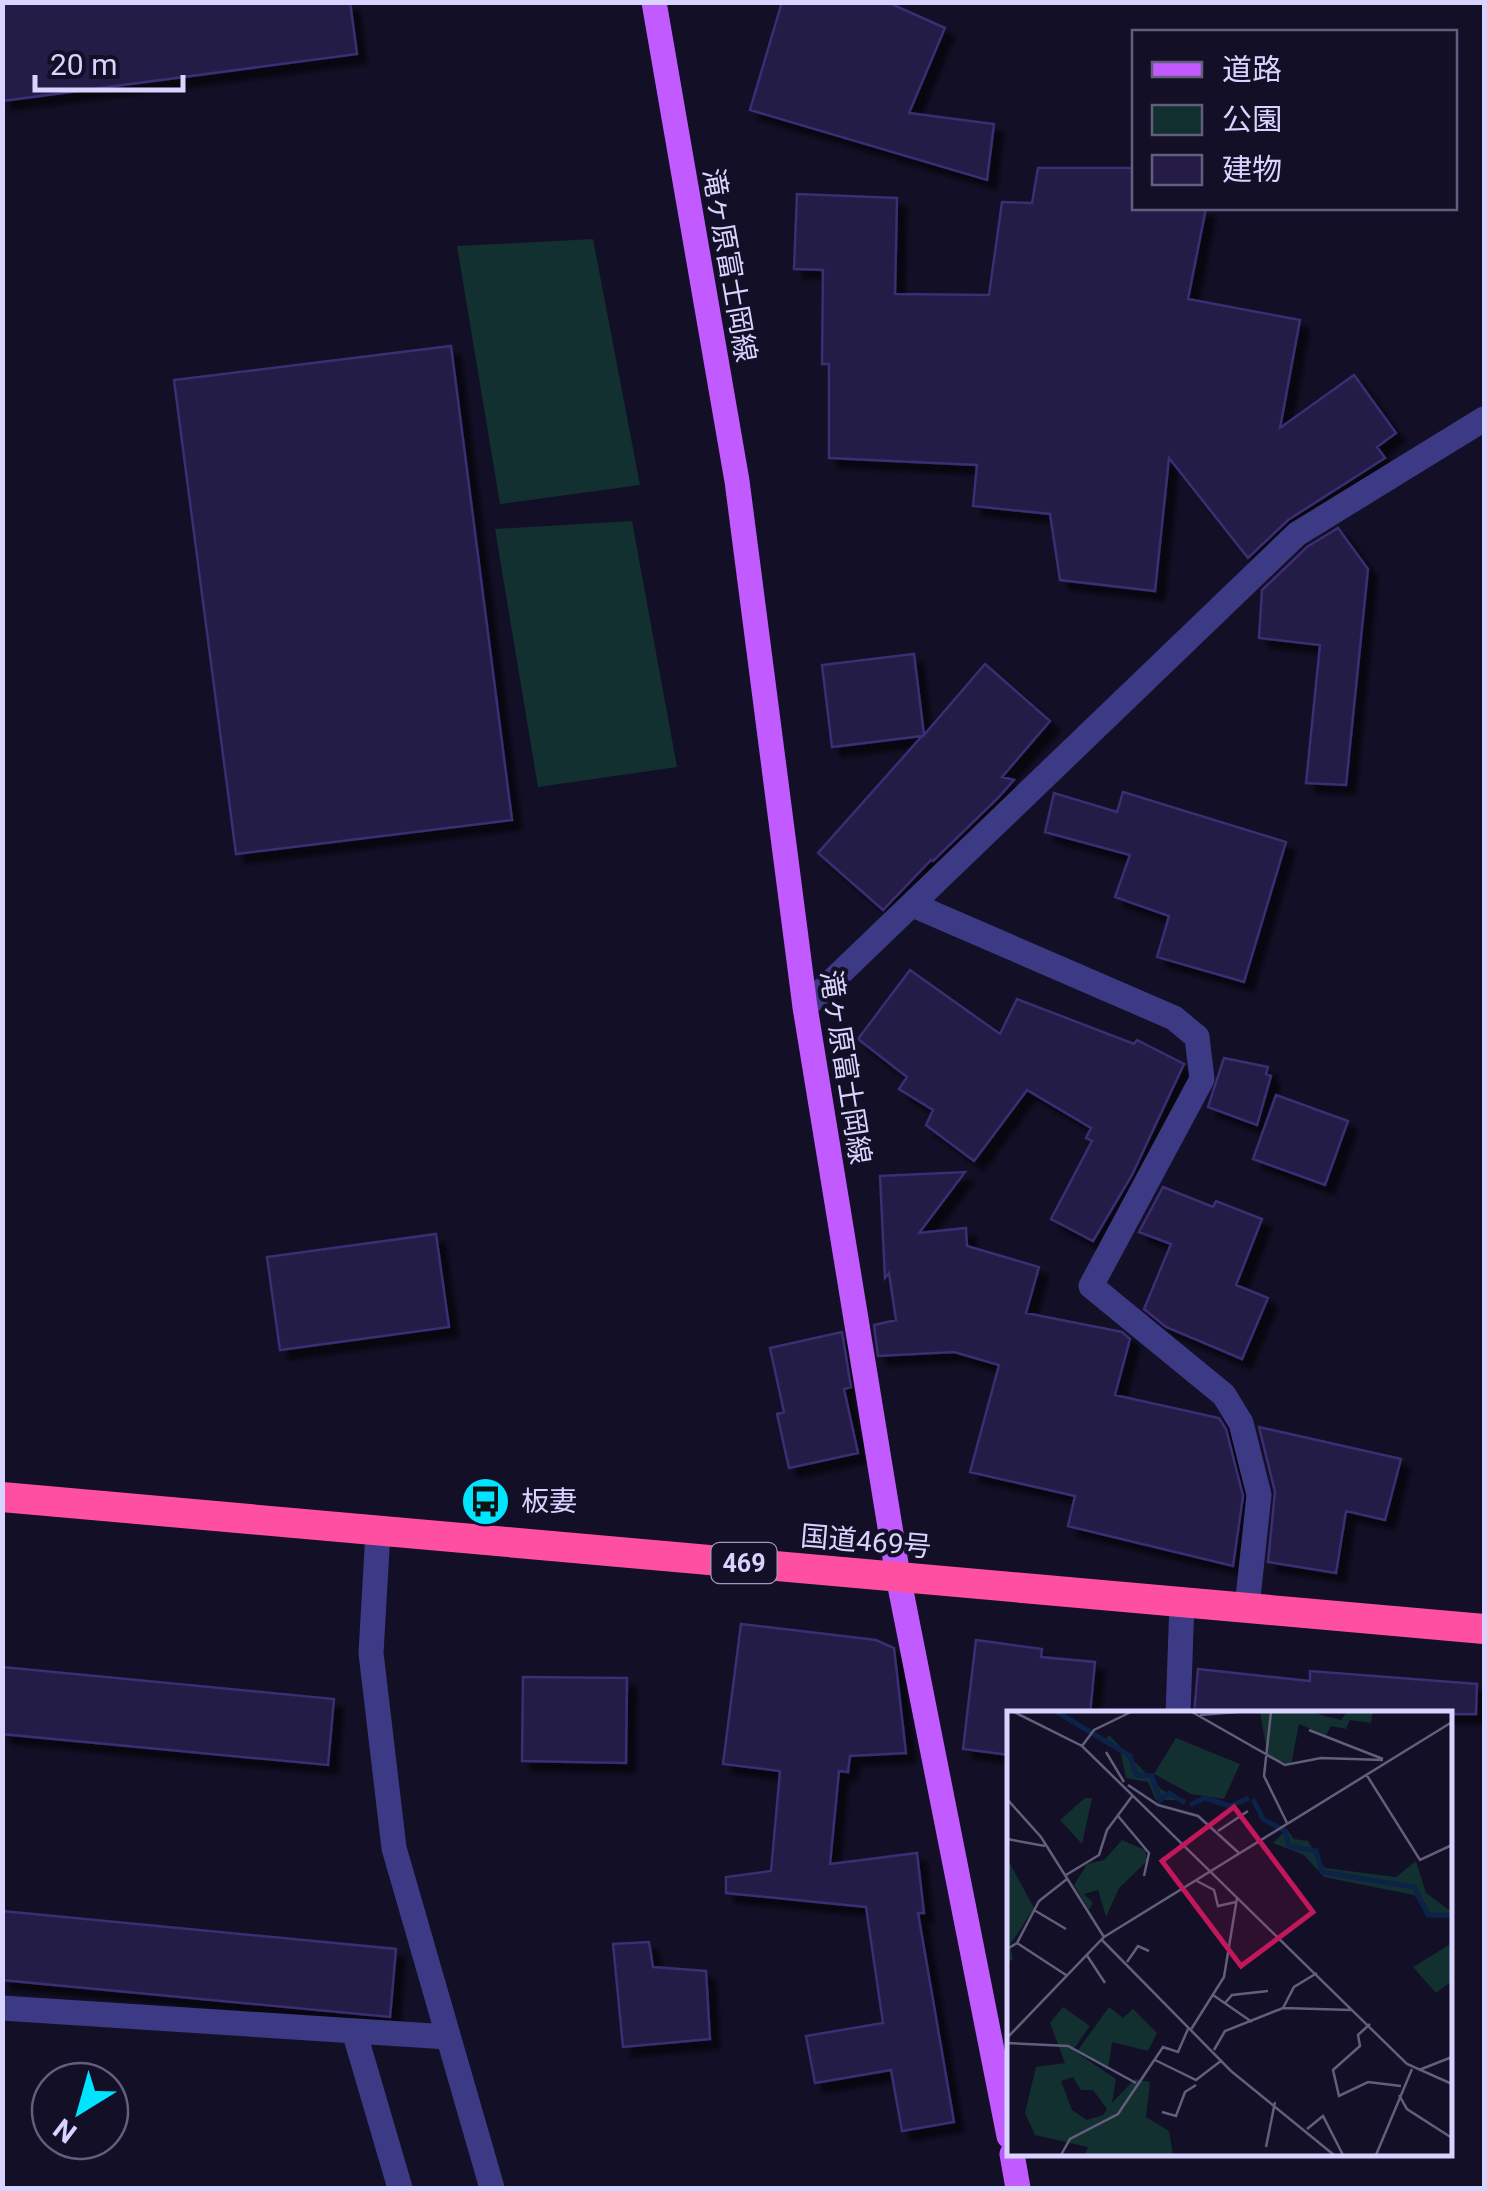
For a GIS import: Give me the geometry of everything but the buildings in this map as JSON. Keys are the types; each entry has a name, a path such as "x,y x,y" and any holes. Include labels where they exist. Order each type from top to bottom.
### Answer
{"highway":[{"name":"国道469号","path":"2,1497 1484,1629"}],"main road":[{"name":"滝ヶ原富士岡線","path":"654,2 737,481 805,1007 898,1576 1007,2121"},
{"path":"1012,2156 1018,2188"}],"street":[{"path":"805,1007 1297,534 1484,420"},
{"path":"913,905 1174,1018 1197,1037 1202,1079 1091,1286 1224,1395 1241,1422 1259,1495 1247,1607"},
{"path":"378,1532 371,1653 394,1848 492,2188"},
{"path":"1178,1711 1182,1602"},
{"path":"2,2008 448,2037"},
{"path":"354,2030 400,2188"}],"green space":[{"path":"593,239 640,485 500,504 457,246"},
{"path":"632,521 677,767 538,787 495,529"}],"place":[{"name":"板妻","path":"486,1501"}]}
